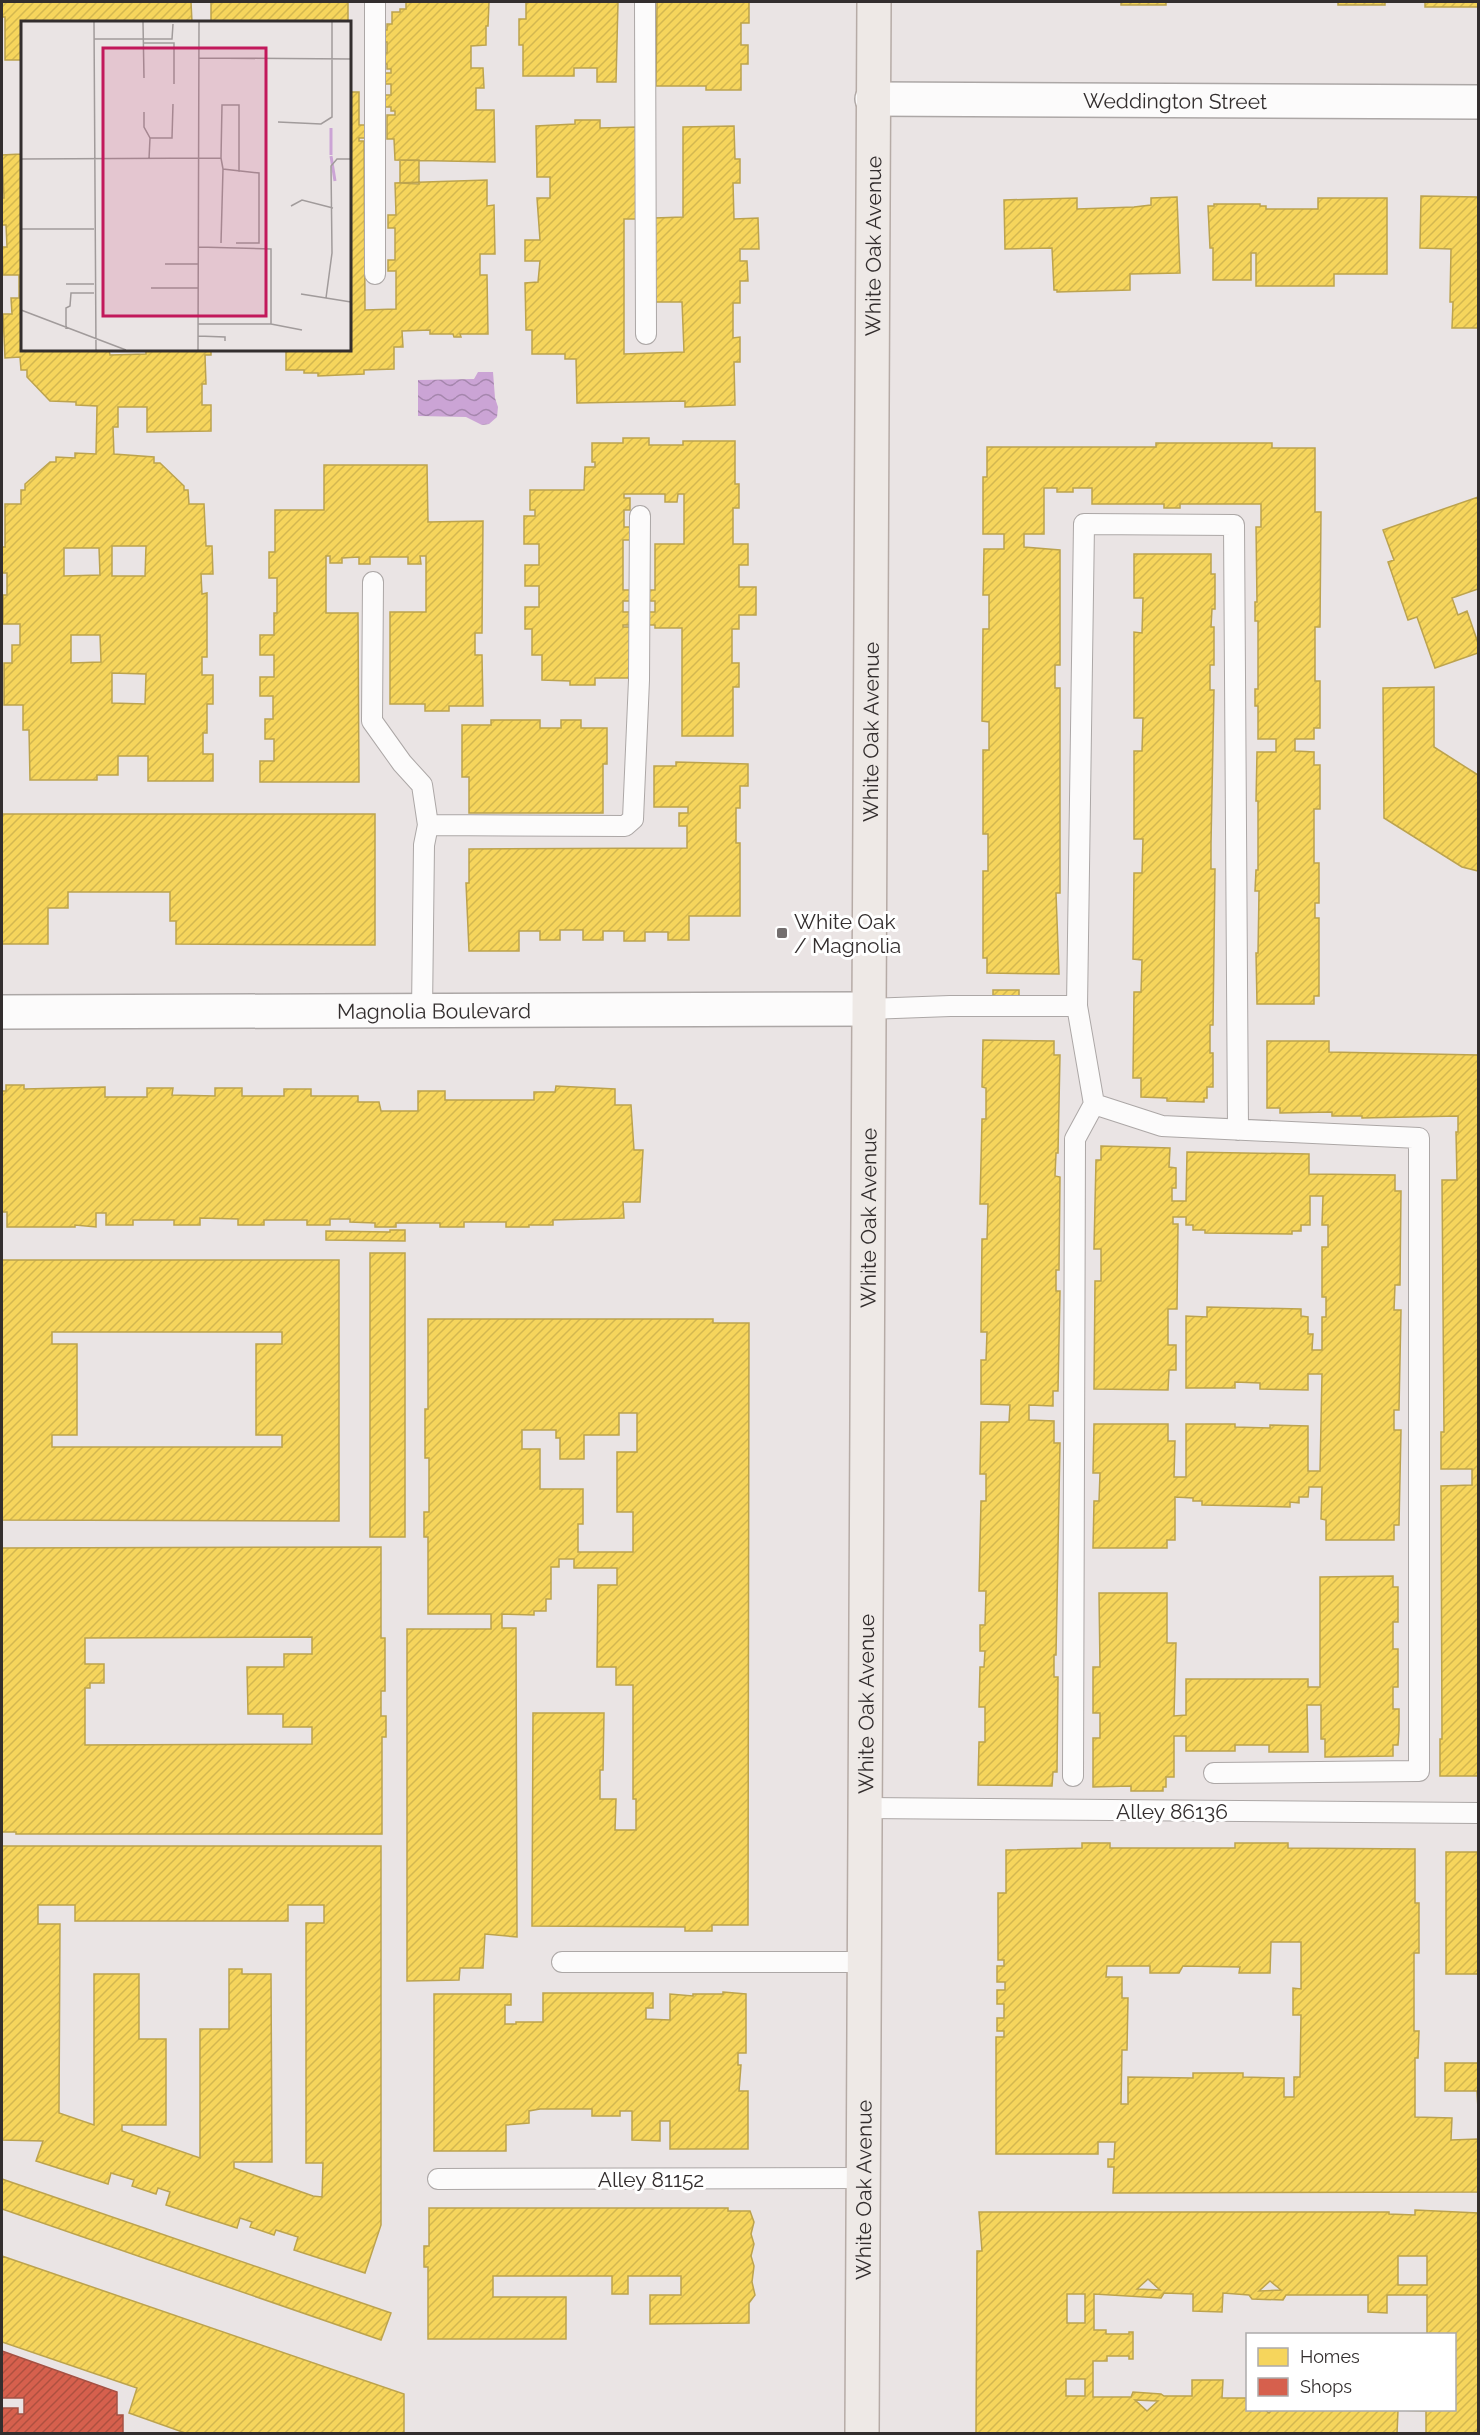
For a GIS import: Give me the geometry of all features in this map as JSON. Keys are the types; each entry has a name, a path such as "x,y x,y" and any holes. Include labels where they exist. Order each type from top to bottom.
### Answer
{"main road":[{"name":"White Oak Avenue","path":"862,2433 874,2"}],"street":[{"name":"Weddington Street","path":"872,99 1479,102"},
{"name":"Magnolia Boulevard","path":"2,1012 868,1010"}],"lane":[{"path":"375,2 375,274"},
{"path":"645,2 646,334"},
{"path":"428,825 625,826 633,819 639,680 640,516"},
{"path":"1073,1776 1075,1139 1094,1104 1077,1005 1084,524 1234,525 1238,1130"},
{"path":"373,582 372,721 402,763 422,785 428,825 424,845 422,1011"},
{"path":"868,1010 950,1005 1077,1005"},
{"path":"1094,1104 1162,1126 1419,1138 1419,1771 1214,1773"},
{"name":"Alley 86136","path":"865,1808 1479,1813"},
{"path":"562,1962 864,1962"},
{"name":"Alley 81152","path":"438,2179 864,2178"}],"water":[{"path":"478,372 493,372 498,407 497,417 489,424 482,425 466,417 418,416 418,380 474,379"}],"building: Homes":[{"path":"2,2 191,2 192,21 21,21 21,60 5,60 5,17 2,17"},
{"path":"211,2 348,2 348,21 211,21"},
{"path":"406,2 489,2 486,45 471,46 471,68 483,68 484,88 476,88 476,110 494,110 495,162 395,160 394,139 387,139 387,115 395,115 395,111 391,111 391,107 384,107 384,95 391,95 391,84 384,84 384,73 391,73 391,69 387,69 387,64 380,64 380,53 387,53 387,42 380,42 380,30 387,30 387,24 392,24 392,12 406,9"},
{"path":"526,2 618,2 616,82 597,82 597,68 574,68 574,76 523,76 523,45 519,45 519,19 526,19"},
{"path":"657,2 749,2 749,23 741,23 741,45 748,45 748,64 741,64 741,90 706,90 706,86 656,86"},
{"path":"1121,2 1166,2 1166,5 1121,5"},
{"path":"1338,2 1385,2 1385,5 1338,5"},
{"path":"1425,2 1478,2 1478,7 1425,7"},
{"path":"351,92 359,92 359,125 366,125 366,138 359,138 359,141 364,141 365,310 396,309 396,271 388,271 388,260 395,260 395,228 388,228 388,215 396,215 395,183 487,180 487,206 494,205 495,254 480,254 480,275 487,275 488,334 460,334 461,337 454,337 453,334 430,334 430,330 402,331 403,347 394,347 394,369 364,370 364,374 318,376 318,373 304,373 304,370 286,370 286,351 351,351"},
{"path":"575,120 600,120 600,128 636,127 636,219 624,219 624,354 684,352 682,302 655,302 655,218 683,217 683,127 734,126 735,159 740,159 740,183 733,183 734,219 758,218 759,249 740,249 740,261 747,261 748,281 740,281 740,303 733,303 733,338 740,337 740,362 734,362 735,405 685,407 685,401 577,403 576,359 565,359 565,354 532,354 532,330 526,330 525,283 538,282 540,261 525,261 525,240 540,240 537,198 550,198 550,177 537,177 536,126 575,124"},
{"path":"21,154 21,351 109,351 110,355 146,354 146,351 211,351 211,355 205,355 206,384 202,384 202,405 211,405 211,431 147,432 147,407 118,407 118,427 113,427 114,454 154,457 154,463 160,463 184,486 184,490 188,490 189,504 204,504 206,546 212,546 213,574 201,574 202,594 207,593 207,657 202,657 202,675 213,675 213,704 207,704 207,733 203,733 203,754 213,754 213,781 148,781 148,756 118,756 118,775 97,775 97,780 30,780 29,730 23,730 23,705 4,705 4,663 12,663 12,645 20,645 20,624 3,624 3,595 7,595 7,573 2,573 2,547 5,547 5,504 21,504 21,490 25,490 25,484 50,462 56,462 56,457 75,458 75,453 96,454 97,406 50,401 27,377 27,370 21,370 20,357 5,358 3,314 12,314 11,298 19,298 19,275 3,275 2,247 7,247 6,225 2,225 2,198 4,198 2,155","holes":["112,546 146,546 145,576 112,576","64,548 99,548 100,575 64,576","71,635 100,635 101,662 71,663","112,673 146,674 145,704 112,703"]},
{"path":"400,160 419,160 419,184 400,183"},
{"path":"1421,196 1478,197 1478,328 1452,328 1451,249 1420,248"},
{"path":"1177,197 1180,273 1130,274 1130,290 1057,292 1054,290 1052,248 1005,249 1004,200 1077,198 1077,209 1151,205 1151,198"},
{"path":"1318,198 1387,198 1387,274 1334,274 1334,286 1256,286 1256,253 1251,253 1251,280 1213,280 1213,248 1210,248 1208,206 1260,204 1260,206 1266,206 1266,209 1318,209"},
{"path":"623,438 649,438 649,445 683,445 683,441 735,441 735,484 739,484 739,508 733,508 733,544 748,544 748,565 739,565 739,587 756,587 756,615 739,615 739,629 732,629 732,663 739,663 739,687 733,687 733,736 682,736 682,628 655,628 655,625 648,625 648,612 655,612 655,601 648,601 648,590 655,590 655,544 684,544 684,494 678,494 677,502 665,502 665,494 624,494 624,498 630,498 630,510 624,510 624,527 630,527 630,540 623,540 623,590 630,590 630,601 623,601 623,612 631,612 631,625 623,625 623,627 631,627 631,678 595,678 595,685 570,685 570,681 542,680 542,655 532,655 532,629 525,629 525,607 539,607 539,586 525,586 525,565 539,565 539,544 524,544 524,516 535,516 535,510 530,510 530,490 584,490 585,467 595,467 595,462 592,462 592,443 623,443"},
{"path":"1156,443 1272,443 1272,448 1315,448 1315,512 1321,512 1320,627 1315,627 1315,681 1320,681 1320,728 1314,728 1314,739 1295,739 1295,751 1314,752 1314,765 1320,765 1320,809 1314,809 1314,863 1319,863 1319,903 1315,903 1315,918 1319,918 1319,996 1314,996 1314,1004 1257,1004 1256,953 1258,953 1259,891 1255,891 1256,870 1258,870 1257,752 1276,752 1276,739 1258,739 1258,706 1255,706 1255,689 1258,689 1258,621 1255,621 1256,527 1261,527 1261,504 1180,504 1180,508 1164,508 1164,504 1092,504 1092,488 1073,488 1073,492 1057,492 1057,488 1044,488 1044,534 1024,534 1024,547 1060,550 1060,665 1055,665 1055,688 1060,688 1060,893 1056,893 1059,974 987,973 987,958 983,958 983,871 988,871 988,834 983,834 983,750 989,750 989,722 982,721 983,629 989,629 989,595 983,595 984,549 1004,549 1004,534 983,534 983,477 987,477 987,447 1156,447"},
{"path":"324,465 427,465 428,522 483,521 482,633 475,633 475,655 482,655 483,706 449,706 449,711 425,711 425,704 390,704 390,612 426,612 426,556 420,556 421,564 408,564 408,557 370,557 370,564 359,564 359,557 342,558 342,563 330,563 330,556 326,556 326,613 358,613 359,782 260,782 260,761 274,761 274,739 265,739 265,719 273,719 273,696 260,696 260,677 274,677 274,655 260,655 260,635 274,635 274,613 277,613 277,578 269,578 269,552 275,552 275,510 324,510"},
{"path":"1478,497 1478,589 1452,598 1458,615 1467,611 1478,643 1478,653 1435,668 1417,617 1408,620 1388,562 1394,560 1383,530"},
{"path":"1134,554 1211,554 1211,574 1215,574 1215,609 1212,609 1211,627 1214,627 1214,665 1210,665 1210,690 1214,690 1211,869 1215,869 1213,1025 1210,1025 1213,1087 1207,1087 1207,1098 1204,1098 1204,1102 1167,1101 1167,1098 1141,1097 1141,1078 1133,1078 1134,992 1141,992 1142,960 1133,959 1134,873 1142,873 1143,839 1134,839 1134,751 1142,751 1143,718 1134,718 1134,632 1142,633 1143,598 1134,598"},
{"path":"1434,687 1434,747 1478,775 1478,871 1462,867 1384,818 1383,688"},
{"path":"491,720 540,720 540,728 561,728 561,720 581,720 581,728 607,728 607,764 603,764 603,813 469,813 469,777 462,777 462,725 491,725"},
{"path":"676,762 748,764 748,786 740,786 740,808 736,808 736,843 740,843 740,916 689,916 689,940 668,940 668,932 645,932 645,941 624,941 624,931 603,931 603,940 583,940 583,930 560,930 560,940 540,940 540,931 519,931 519,951 469,951 466,883 469,883 469,849 687,848 687,826 679,826 679,813 688,813 688,807 654,807 654,766 676,766"},
{"path":"2,814 375,814 375,945 176,944 176,921 170,921 170,892 68,892 68,908 48,908 48,944 2,944"},
{"path":"993,990 1019,990 1019,1004 993,1004"},
{"path":"983,1040 1054,1041 1054,1055 1060,1055 1058,1153 1056,1153 1055,1176 1060,1177 1059,1270 1056,1270 1056,1291 1060,1291 1058,1391 1053,1391 1053,1406 1029,1405 1029,1420 1054,1421 1054,1443 1060,1443 1056,1655 1054,1655 1054,1677 1058,1677 1057,1772 1053,1772 1052,1786 978,1785 979,1742 985,1742 985,1707 979,1707 980,1667 984,1667 985,1651 980,1651 980,1625 985,1625 986,1591 979,1591 981,1501 986,1501 986,1474 980,1474 981,1422 1009,1422 1010,1405 981,1404 981,1360 986,1360 987,1332 981,1332 982,1239 987,1239 988,1204 980,1204 982,1119 986,1119 986,1088 982,1087"},
{"path":"1267,1041 1329,1041 1329,1052 1478,1055 1478,1776 1440,1776 1440,1739 1442,1739 1441,1486 1472,1485 1472,1469 1441,1469 1441,1432 1444,1432 1442,1180 1457,1180 1458,1116 1362,1118 1362,1116 1332,1116 1332,1112 1280,1113 1280,1108 1267,1108"},
{"path":"6,1085 24,1085 24,1089 105,1087 105,1097 147,1097 147,1088 173,1088 172,1095 215,1096 215,1088 242,1088 242,1096 284,1096 284,1089 311,1089 311,1096 358,1096 358,1102 379,1102 381,1111 418,1111 418,1091 445,1091 445,1100 534,1100 534,1092 555,1092 556,1086 615,1089 615,1105 631,1105 634,1150 643,1150 640,1202 623,1202 624,1218 553,1220 553,1225 529,1225 529,1227 506,1227 506,1222 464,1222 464,1227 440,1227 440,1223 396,1223 396,1227 375,1227 375,1223 350,1222 350,1219 330,1219 330,1225 307,1225 307,1220 264,1220 264,1225 238,1225 238,1219 200,1218 200,1225 174,1225 174,1220 133,1220 133,1225 106,1225 106,1213 96,1213 96,1227 75,1225 75,1227 7,1227 7,1212 2,1212 2,1091 6,1091"},
{"path":"1101,1146 1170,1148 1169,1167 1176,1168 1176,1188 1172,1188 1172,1201 1186,1201 1187,1152 1309,1154 1309,1174 1395,1175 1395,1191 1401,1191 1400,1285 1395,1285 1394,1310 1401,1310 1399,1410 1394,1410 1394,1430 1401,1430 1399,1525 1394,1525 1394,1540 1326,1540 1326,1520 1321,1519 1322,1487 1309,1487 1308,1497 1299,1497 1299,1503 1290,1502 1290,1507 1202,1505 1202,1501 1193,1501 1193,1498 1175,1497 1175,1540 1167,1540 1167,1548 1093,1548 1094,1501 1099,1501 1100,1473 1093,1473 1094,1424 1168,1424 1168,1441 1175,1441 1174,1477 1186,1477 1186,1424 1235,1424 1235,1427 1270,1428 1270,1425 1308,1426 1308,1471 1320,1471 1322,1374 1308,1374 1308,1390 1260,1389 1260,1383 1235,1382 1235,1388 1186,1388 1186,1316 1207,1317 1207,1307 1301,1309 1301,1316 1308,1317 1308,1334 1313,1334 1312,1350 1322,1350 1322,1317 1326,1317 1326,1297 1322,1297 1322,1247 1328,1247 1328,1225 1322,1225 1323,1196 1310,1196 1310,1225 1301,1225 1301,1231 1292,1231 1292,1234 1205,1233 1205,1230 1193,1230 1193,1225 1186,1225 1186,1217 1173,1217 1173,1224 1178,1224 1177,1309 1168,1309 1168,1345 1176,1345 1176,1370 1169,1370 1168,1390 1094,1389 1095,1281 1101,1281 1101,1249 1094,1249 1096,1160 1101,1160"},
{"path":"390,1230 405,1230 405,1241 326,1240 326,1231 390,1232"},
{"path":"370,1253 405,1253 405,1537 370,1537"},
{"path":"2,1260 339,1260 339,1521 2,1520","holes":["52,1332 282,1332 282,1344 256,1344 256,1435 282,1435 282,1447 52,1447 52,1435 77,1435 77,1344 52,1344"]},
{"path":"428,1319 713,1319 713,1323 749,1323 748,1925 712,1925 712,1931 685,1931 685,1927 532,1926 533,1713 604,1713 600,1799 616,1799 615,1830 636,1830 636,1799 633,1799 633,1685 616,1685 616,1667 597,1667 598,1585 617,1585 617,1568 574,1568 574,1559 559,1559 559,1567 551,1567 551,1599 546,1599 546,1611 534,1611 534,1615 502,1614 502,1628 516,1628 517,1937 485,1934 483,1968 460,1968 459,1980 407,1981 407,1629 491,1629 491,1614 428,1614 428,1537 424,1537 424,1512 429,1512 429,1458 425,1458 425,1409 428,1409","holes":["619,1413 637,1413 637,1452 617,1452 617,1512 633,1512 633,1552 578,1552 578,1524 583,1524 583,1489 540,1489 540,1449 522,1449 522,1430 556,1430 556,1438 560,1438 560,1459 584,1459 584,1435 619,1435"]},
{"path":"381,1547 381,1638 385,1638 385,1691 381,1691 381,1716 386,1716 386,1737 382,1737 382,1834 16,1834 16,1832 2,1832 2,1548","holes":["312,1637 312,1654 284,1654 284,1667 247,1667 248,1714 283,1714 283,1727 312,1727 312,1744 85,1745 85,1688 90,1688 90,1683 104,1683 104,1664 85,1664 85,1638"]},
{"path":"1393,1576 1393,1587 1398,1587 1398,1622 1393,1622 1393,1649 1398,1649 1398,1687 1393,1687 1393,1709 1399,1709 1399,1730 1398,1745 1393,1745 1393,1756 1325,1757 1325,1739 1321,1739 1321,1705 1307,1705 1308,1752 1269,1752 1269,1745 1235,1745 1235,1751 1186,1751 1186,1736 1174,1736 1174,1777 1166,1777 1166,1787 1163,1787 1163,1791 1131,1791 1131,1786 1093,1787 1093,1738 1100,1738 1100,1713 1093,1713 1093,1667 1100,1667 1099,1593 1167,1593 1167,1643 1176,1643 1174,1716 1186,1715 1186,1679 1308,1679 1308,1687 1320,1687 1320,1577"},
{"path":"1082,1843 1110,1843 1110,1848 1235,1848 1235,1843 1288,1843 1288,1848 1415,1849 1415,1903 1419,1903 1419,1953 1414,1953 1414,2031 1419,2031 1418,2058 1415,2058 1415,2117 1452,2118 1451,2140 1478,2139 1478,2192 1113,2193 1114,2167 1108,2167 1108,2159 1114,2159 1115,2142 1098,2142 1098,2154 996,2154 996,2037 1004,2037 1004,2031 997,2031 997,2018 1004,2018 1004,2004 997,2004 997,1990 1005,1990 1005,1982 997,1982 997,1966 1004,1966 1004,1960 998,1960 998,1893 1006,1893 1006,1850 1082,1848","holes":["1271,1942 1301,1942 1301,1989 1293,1988 1293,2015 1301,2015 1300,2077 1294,2077 1294,2097 1284,2097 1284,2078 1243,2077 1243,2073 1193,2073 1193,2078 1128,2077 1128,2104 1121,2104 1122,2050 1127,2050 1128,1998 1122,1998 1122,1977 1106,1977 1107,1966 1150,1966 1150,1973 1179,1973 1183,1966 1240,1967 1239,1973 1270,1973"]},
{"path":"2,1846 381,1846 381,2225 365,2273 294,2250 298,2237 276,2230 274,2235 250,2227 252,2222 240,2218 237,2228 166,2205 170,2192 158,2188 156,2194 132,2186 134,2180 111,2173 108,2184 36,2161 43,2141 2,2140","holes":["38,1905 75,1905 75,1921 288,1921 288,1905 324,1905 324,1923 306,1923 306,2163 323,2163 322,2197 313,2196 234,2168 234,2162 272,2162 271,1974 242,1974 242,1969 229,1969 229,2029 200,2029 200,2158 122,2131 122,2125 166,2125 166,2039 139,2039 139,1974 94,1974 94,2125 59,2113 60,1924 38,1924"]},
{"path":"1446,1852 1478,1852 1478,1974 1446,1974"},
{"path":"723,1992 746,1994 746,2053 738,2053 738,2065 741,2065 739,2091 748,2091 748,2149 670,2149 670,2121 660,2121 660,2141 632,2140 632,2111 620,2111 620,2116 592,2116 592,2109 540,2109 529,2111 529,2123 506,2125 506,2151 434,2151 434,1994 511,1994 511,2005 505,2005 505,2024 516,2024 516,2022 543,2022 543,1993 653,1993 653,2008 646,2008 646,2019 670,2020 670,1994 693,1996 693,1994 723,1994"},
{"path":"1445,2063 1478,2063 1478,2109 1477,2091 1445,2091"},
{"path":"2,2179 391,2313 381,2340 2,2209"},
{"path":"429,2208 728,2208 728,2211 750,2211 754,2222 751,2234 754,2244 751,2256 754,2266 752,2282 755,2295 749,2303 749,2323 650,2324 650,2295 681,2295 681,2276 628,2276 628,2294 612,2294 612,2276 493,2276 493,2297 566,2297 566,2339 428,2339 428,2267 424,2267 424,2246 429,2246"},
{"path":"1415,2210 1478,2213 1478,2434 1426,2434 1426,2411 1456,2411 1456,2333 1427,2333 1427,2295 1387,2295 1387,2313 1368,2312 1368,2295 1286,2295 1283,2300 1252,2299 1249,2295 1223,2293 1222,2312 1193,2311 1193,2294 1164,2293 1161,2298 1094,2294 1094,2330 1106,2330 1106,2334 1133,2332 1133,2359 1129,2359 1129,2356 1107,2356 1107,2361 1093,2361 1093,2397 1131,2397 1133,2392 1164,2396 1192,2396 1192,2380 1223,2380 1222,2398 1246,2398 1246,2411 1269,2413 1271,2411 1398,2411 1397,2434 976,2434 977,2251 982,2251 979,2212 1389,2212 1389,2214 1415,2215","holes":["1398,2256 1427,2256 1427,2285 1398,2285","1148,2279 1160,2290 1137,2289","1270,2281 1281,2290 1259,2291","1067,2294 1085,2294 1085,2323 1067,2323","1066,2379 1085,2379 1085,2396 1066,2396","1135,2400 1158,2401 1147,2411"]},
{"path":"2,2256 404,2394 404,2434 188,2434 129,2413 137,2388 2,2342"}],"building: Shops":[{"path":"2,2351 117,2392 117,2415 123,2415 123,2434 2,2434 2,2408 18,2408 18,2414 24,2414 24,2398 2,2398"}],"place":[{"name":"White Oak / Magnolia","path":"782,933"}]}
